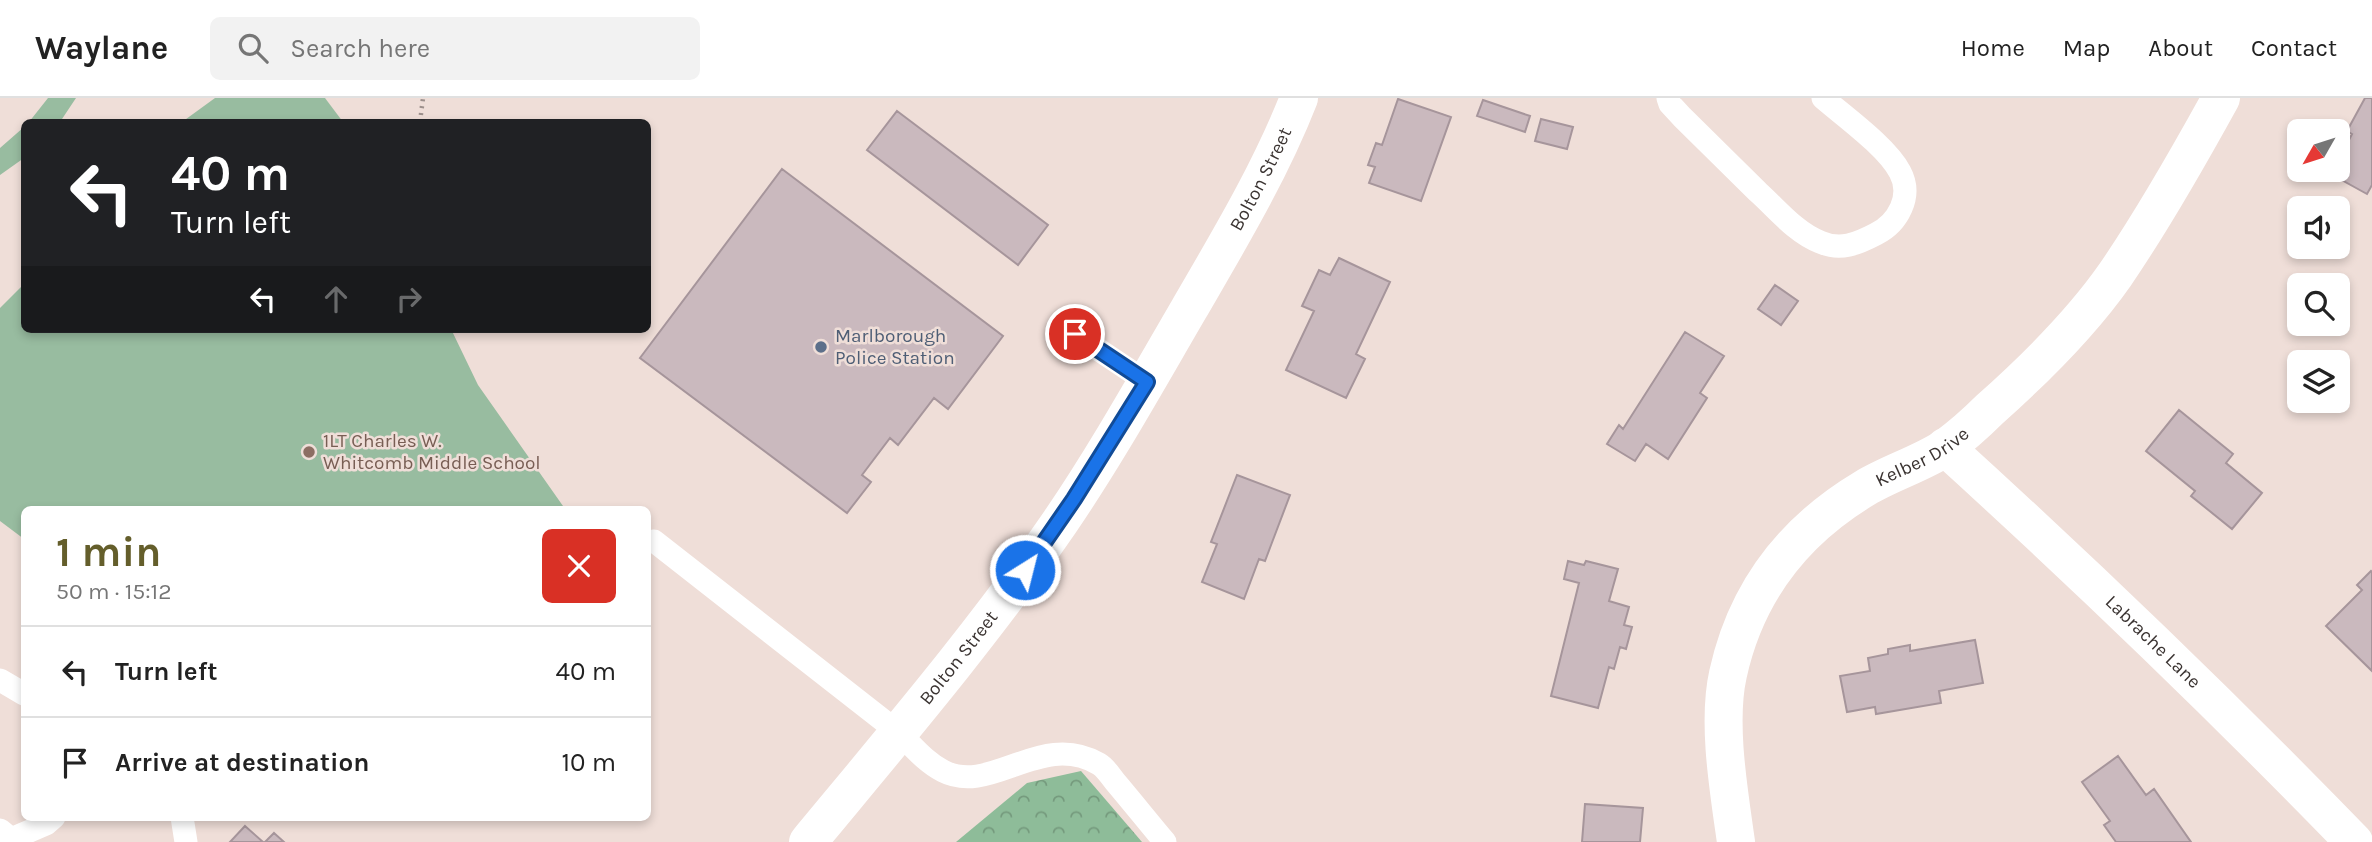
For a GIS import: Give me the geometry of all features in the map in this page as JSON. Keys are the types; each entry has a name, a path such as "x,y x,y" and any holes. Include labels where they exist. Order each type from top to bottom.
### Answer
{"street":[{"name":"Bolton Street","path":"808,842 1001,602 1059,523 1147,382 1256,191 1299,98"},
{"name":"Kelber Drive","path":"1737,842 1724,732 1727,676 1742,626 1772,569 1804,532 1864,489 1945,447 1989,410 2060,341 2114,276 2186,161 2221,98"},
{"name":"Labrache Lane","path":"1945,447 2067,558 2258,743 2354,842"}],"lane":[{"path":"1668,98 1682,117 1792,225 1820,242 1841,247 1857,244 1883,231 1898,216 1905,195 1900,173 1880,148 1824,98"},
{"path":"1075,334 1147,382"},
{"path":"654,541 898,732 944,772 961,777 980,776 1049,753 1075,754 1101,765 1165,842"},
{"path":"0,680 21,692"},
{"path":"0,830 11,839 49,821"},
{"path":"183,821 186,842"}],"path":[{"path":"420,119 423,98"}],"green space":[{"path":"48,98 76,98 62,119 31,119"},
{"path":"215,98 325,98 341,119 186,119"},
{"path":"21,130 21,160 0,175 0,148"},
{"path":"21,287 21,333 453,333 478,385 563,506 21,506 21,537 0,521 0,308"},
{"path":"1081,771 1142,842 956,842 1027,783"}],"building":[{"path":"2365,98 2372,98 2372,185 2367,194 2345,182 2350,182 2350,126"},
{"path":"1398,99 1451,117 1421,201 1369,183 1375,167 1368,165 1376,143 1382,145"},
{"path":"1483,100 1530,116 1525,132 1477,116"},
{"path":"897,111 1048,225 1018,265 867,150"},
{"path":"1541,119 1573,127 1567,149 1535,141"},
{"name":"Marlborough Police Station","path":"782,169 1003,336 948,409 934,398 898,445 890,438 862,475 871,482 847,513 640,358"},
{"path":"1339,258 1390,282 1356,354 1365,359 1346,398 1286,370 1314,311 1302,306 1319,270 1330,275"},
{"path":"1775,285 1798,301 1781,325 1758,309"},
{"path":"1685,332 1724,356 1700,393 1707,398 1668,459 1646,444 1635,461 1607,444 1619,425 1623,429"},
{"path":"2179,410 2233,454 2226,463 2262,493 2232,529 2191,496 2195,491 2146,451"},
{"path":"1237,475 1290,495 1265,561 1259,559 1244,599 1202,582 1217,544 1211,542"},
{"path":"1568,561 1584,565 1586,561 1618,569 1609,601 1629,607 1624,625 1632,627 1626,649 1620,647 1614,669 1609,667 1598,708 1551,696 1579,583 1564,579"},
{"path":"2371,571 2372,671 2326,626 2362,590 2357,585"},
{"path":"1975,640 1983,683 1939,691 1941,703 1876,714 1875,707 1847,712 1840,676 1870,671 1868,658 1888,654 1888,649 1910,645 1910,651"},
{"path":"2118,756 2146,795 2154,789 2191,842 2116,842 2104,825 2110,821 2082,782"},
{"path":"1585,804 1643,808 1640,842 1582,842"},
{"path":"245,826 263,842 230,842"},
{"path":"274,833 284,842 265,842"}],"place":[{"name":"Marlborough Police Station","path":"821,347"},
{"name":"1LT Charles W. Whitcomb Middle School","path":"309,452"}],"route":[{"path":"1025,570 1105,453 1147,382 1075,334"}]}
